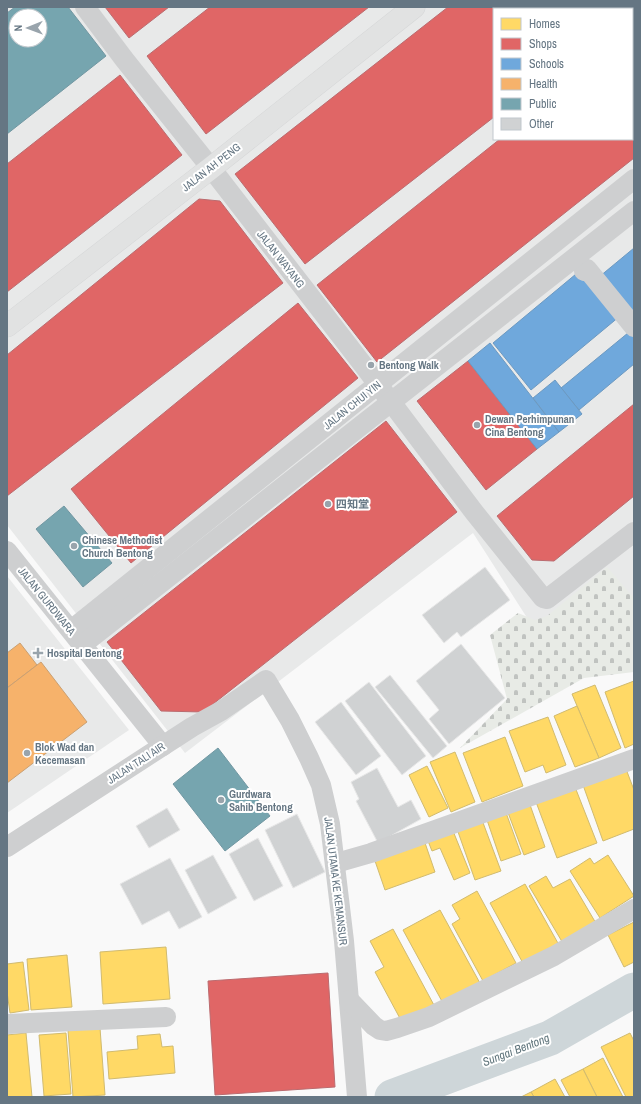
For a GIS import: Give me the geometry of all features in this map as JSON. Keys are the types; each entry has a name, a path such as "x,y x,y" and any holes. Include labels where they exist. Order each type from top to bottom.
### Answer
{"main road":[{"name":"JALAN AH PENG","path":"7,326 211,168 414,7"}],"street":[{"name":"JALAN WAYANG","path":"85,7 378,384 474,512 545,600 634,532"},
{"name":"JALAN CHUI YIN","path":"76,638 378,384 634,179"},
{"name":"JALAN CHUI YIN","path":"76,638 391,402 634,211"},
{"path":"584,271 587,269 634,327"},
{"name":"JALAN GURDWARA","path":"7,551 163,746"},
{"name":"JALAN TALI AIR","path":"7,847 192,727 221,711 266,680"},
{"name":"JALAN UTAMA KE KEMANSUR","path":"266,680 290,720 321,786 330,824 336,864 357,1097"},
{"path":"336,864 371,853 634,759"},
{"path":"349,1000 374,1026 380,1030 386,1031 397,1028 428,1017 554,956 634,909"},
{"path":"7,1024 166,1017"}],"shaded area":[{"path":"7,7 634,7 634,646 561,671 473,533 185,753 7,525"},
{"name":"Hospital Bentong","path":"7,576 129,730 7,813"}],"green space":[{"path":"607,567 634,598 634,672 584,678 460,748 507,699 490,635 518,613 535,620 547,616"}],"building: Homes":[{"path":"634,681 634,744 625,748 605,692"},
{"path":"595,685 621,748 599,758 572,694"},
{"path":"577,706 599,758 575,767 554,716"},
{"path":"548,717 566,765 546,773 543,765 525,772 509,731"},
{"path":"505,737 523,786 482,802 463,753"},
{"path":"455,752 475,802 451,812 430,762"},
{"path":"427,766 448,808 429,817 409,775"},
{"path":"626,769 634,790 634,829 603,841 583,785"},
{"path":"575,787 597,843 557,858 536,802"},
{"path":"529,802 545,847 524,855 507,810"},
{"path":"505,810 521,854 501,861 486,817"},
{"path":"482,820 501,871 475,880 457,829"},
{"path":"451,826 470,873 454,880 440,848 432,851 426,836"},
{"path":"424,840 435,872 385,890 374,858"},
{"path":"608,855 634,896 600,918 570,871 590,858 594,864"},
{"path":"546,876 553,888 570,879 597,925 564,945 529,886"},
{"path":"525,884 559,945 524,965 490,903"},
{"path":"477,891 516,963 483,981 452,924 460,919 452,905"},
{"path":"440,910 481,985 444,1005 403,930"},
{"path":"634,922 634,962 624,967 608,935"},
{"path":"393,929 435,1007 403,1024 375,972 384,967 370,941"},
{"path":"166,947 170,999 103,1004 100,952"},
{"path":"67,955 72,1007 31,1010 27,959"},
{"path":"23,962 29,1010 10,1013 7,992 7,964"},
{"path":"100,1028 105,1095 73,1097 68,1030"},
{"path":"26,1033 32,1097 7,1097 7,1035"},
{"path":"66,1033 71,1094 44,1096 39,1035"},
{"path":"630,1033 634,1041 634,1097 626,1097 601,1047"},
{"path":"160,1034 162,1047 173,1046 175,1073 109,1079 107,1052 138,1049 137,1036"},
{"path":"603,1058 623,1097 597,1097 583,1069"},
{"path":"583,1069 597,1097 570,1097 561,1080"},
{"path":"555,1079 565,1097 534,1097 531,1092"},
{"path":"531,1092 534,1097 521,1097"}],"building: Shops":[{"path":"105,7 169,7 129,38"},
{"path":"210,7 369,7 206,134 147,56"},
{"path":"448,7 562,8 493,8 493,118 305,264 235,174"},
{"path":"120,75 182,155 7,292 7,164"},
{"path":"633,98 634,100 634,158 377,362 317,285 499,140 633,140"},
{"path":"199,199 220,201 283,283 7,496 7,355"},
{"path":"298,303 358,378 131,563 71,489"},
{"name":"Dewan Perhimpunan Cina Bentong","path":"468,361 537,449 486,490 417,401"},
{"path":"634,404 634,496 554,561 532,560 497,516"},
{"path":"386,421 457,512 203,712 161,711 107,642"},
{"path":"328,973 335,1087 215,1095 208,981"}],"building: Schools":[{"path":"634,248 634,319 599,277"},
{"path":"582,269 620,316 531,390 493,343"},
{"path":"634,328 634,364 579,410 561,388"},
{"path":"490,343 559,432 537,449 468,361"},
{"path":"555,380 582,414 559,432 533,398"}],"building: Health":[{"path":"20,643 37,665 7,688 7,653"},
{"name":"Blok Wad dan Kecemasan","path":"41,662 87,722 7,783 7,688"}],"building: Public":[{"path":"68,7 106,56 7,134 7,13 8,12 8,48 48,48 48,8 14,8"},
{"name":"Chinese Methodist Church Bentong","path":"64,506 112,563 83,587 36,529"},
{"name":"Gurdwara Sahib Bentong","path":"218,748 270,816 225,851 173,784"}],"building: Other":[{"path":"485,567 510,600 461,637 457,632 444,643 422,615"},
{"path":"461,644 505,698 449,744 429,719 439,710 416,681"},
{"path":"390,675 447,746 433,758 375,687"},
{"path":"369,682 426,756 402,775 345,701"},
{"path":"341,702 381,756 356,775 315,722"},
{"path":"377,768 398,807 411,800 421,819 378,843 356,801 359,799 351,782"},
{"path":"167,808 180,830 149,848 136,826"},
{"path":"297,814 325,872 293,888 265,830"},
{"path":"258,838 283,886 254,901 229,854"},
{"path":"213,855 237,898 208,914 185,870"},
{"path":"170,858 202,917 179,929 169,911 142,925 120,884"}],"waterway":[{"name":"Sungai Bentong","path":"392,1097 550,1038 634,990"}],"place":[{"name":"Bentong Walk","path":"371,365"},
{"name":"Dewan Perhimpunan Cina Bentong","path":"477,425"},
{"name":"四知堂","path":"328,504"},
{"name":"Chinese Methodist Church Bentong","path":"74,546"},
{"name":"Hospital Bentong","path":"38,653"},
{"name":"Blok Wad dan Kecemasan","path":"27,753"},
{"name":"Gurdwara Sahib Bentong","path":"221,800"}]}
